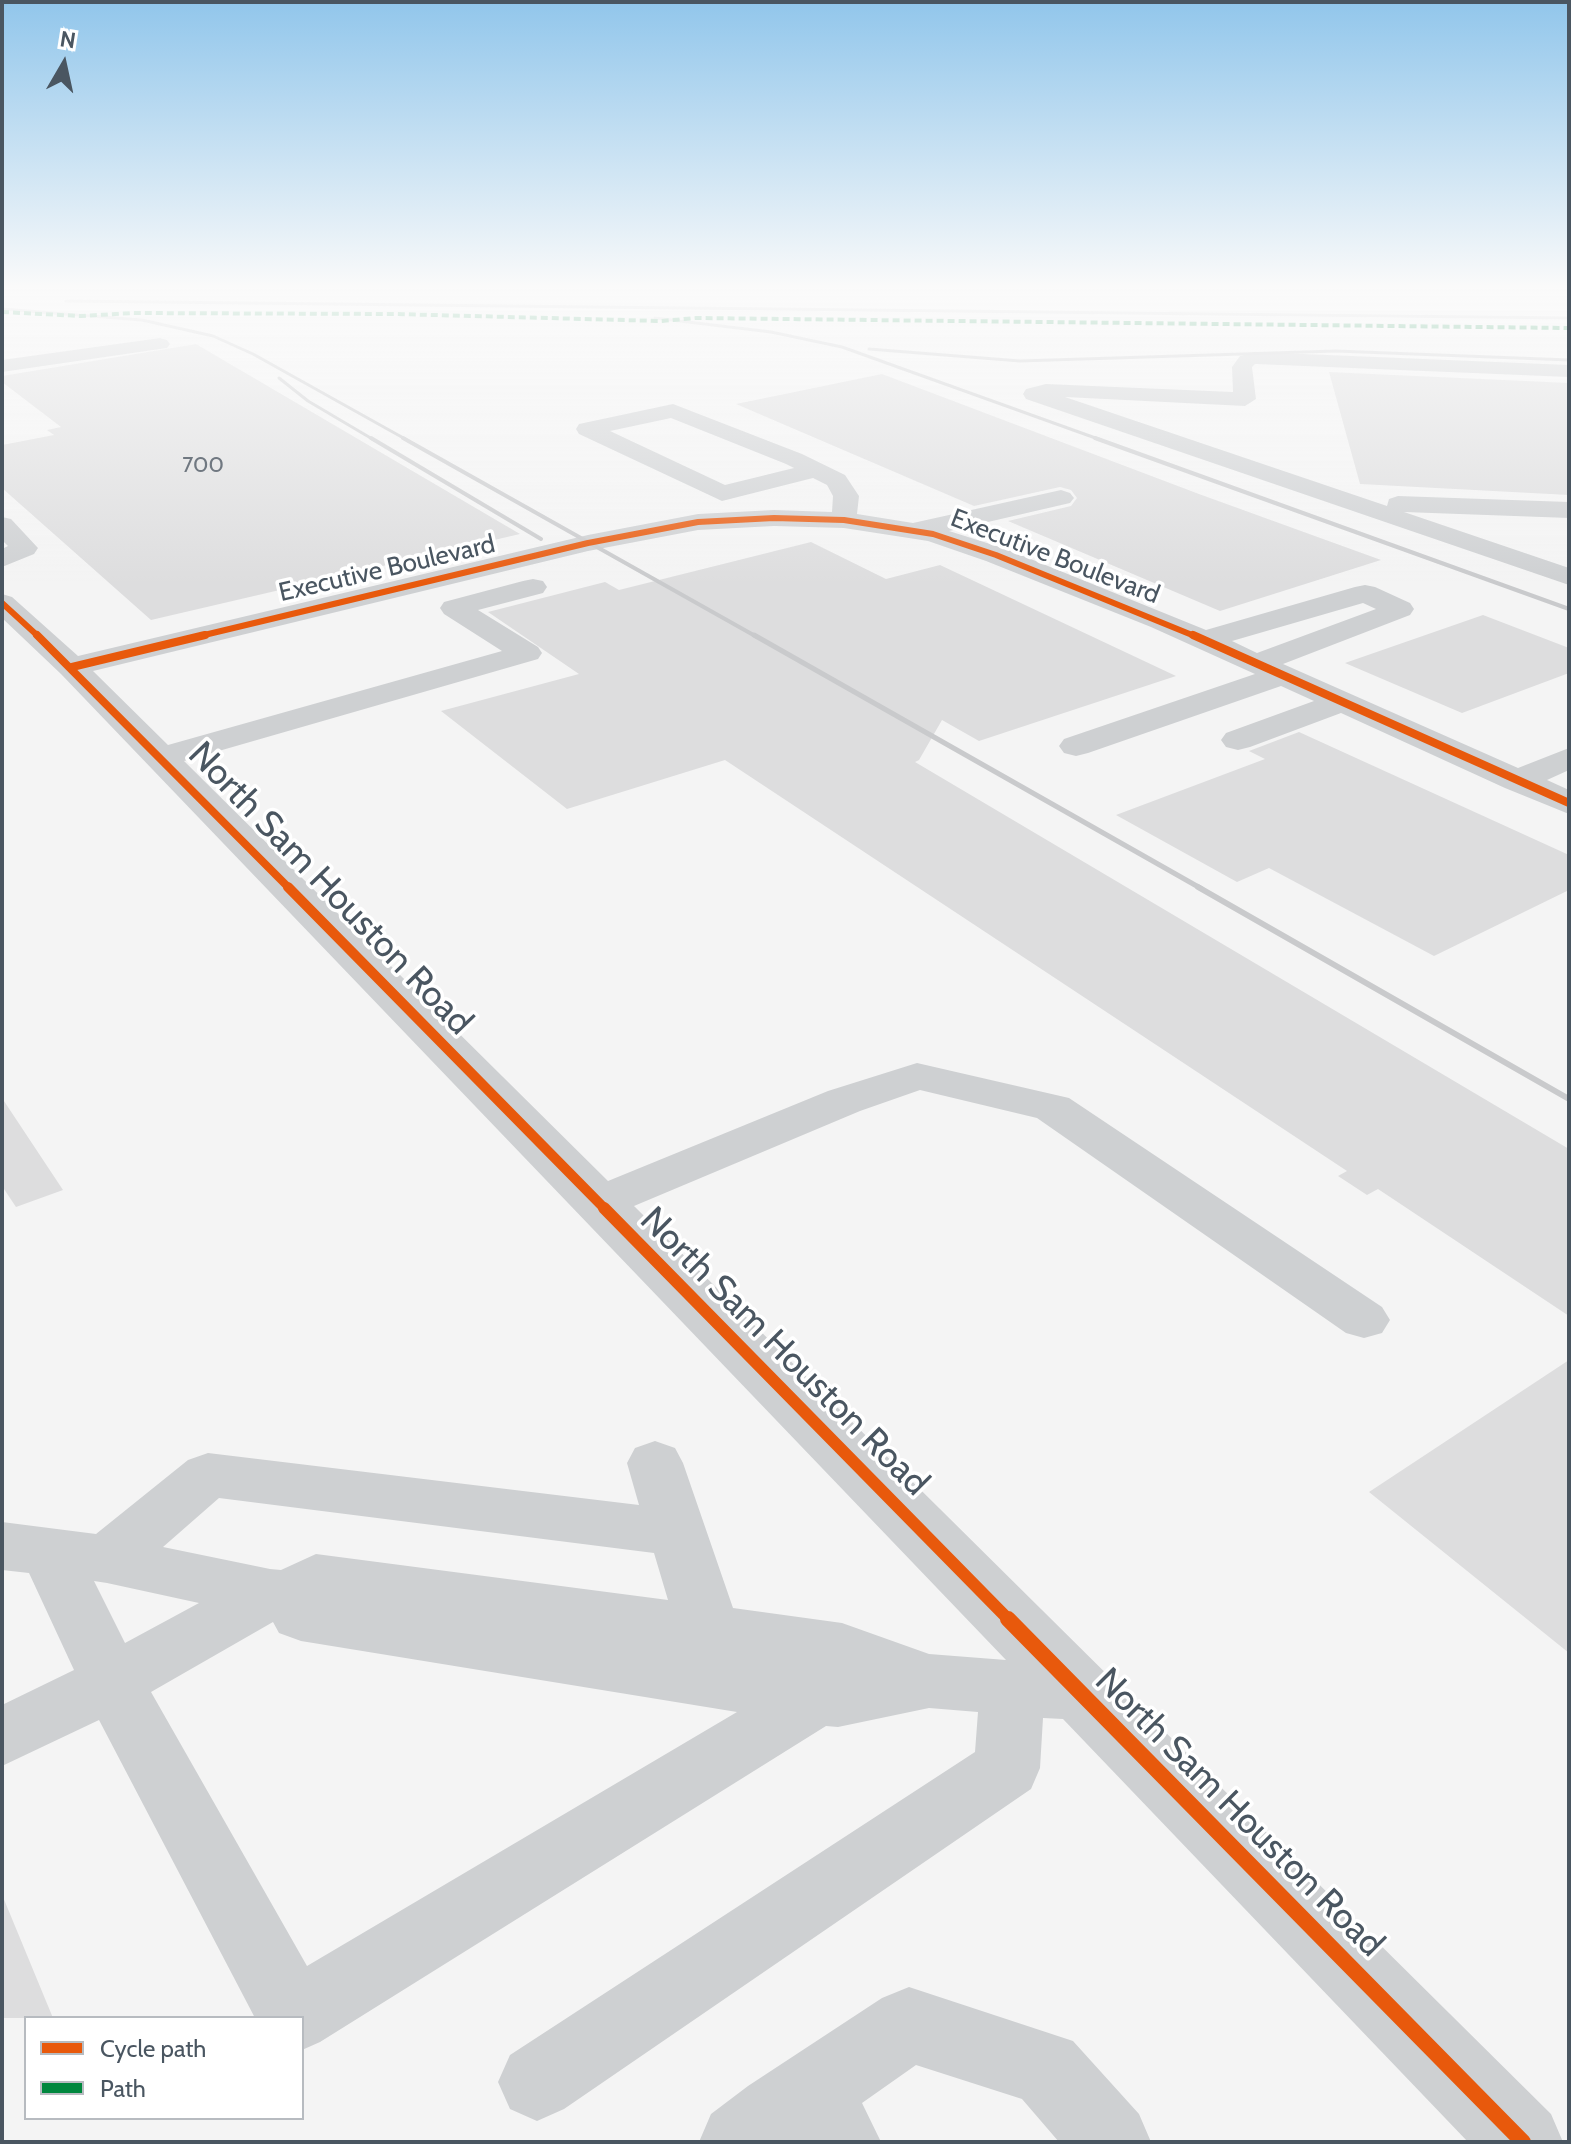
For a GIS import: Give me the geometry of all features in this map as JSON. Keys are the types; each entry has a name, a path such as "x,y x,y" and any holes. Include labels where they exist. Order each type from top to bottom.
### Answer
{"street":[{"path":"1244,385 1252,468"},
{"path":"1245,399 1046,390 1034,394 1569,577"},
{"path":"816,470 722,493 587,429 673,411 816,470 836,480 846,496 844,520"},
{"path":"633,418 674,436"},
{"path":"744,468 772,480"},
{"path":"775,526 927,538 1061,498"},
{"path":"1351,502 1569,510"},
{"name":"Executive Boulevard","path":"21,620 417,585 588,543 698,522 775,526 844,520 996,555 1191,634 1261,675 1342,702 1569,803"},
{"path":"2,525 25,548 21,620"},
{"path":"1429,529 1569,534"},
{"path":"927,538 1140,638 1261,675"},
{"path":"454,608 555,581"},
{"path":"161,757 527,653 417,585"},
{"path":"1076,746 1261,675 1308,646 1400,609 1365,593 1191,634 1140,638"},
{"name":"North Sam Houston Road","path":"21,620 161,757 1523,2142"},
{"path":"1238,740 1342,702"},
{"path":"1517,781 1569,758"},
{"path":"597,1203 844,1101 917,1076 1053,1108 1364,1320"},
{"path":"655,1463 709,1631"},
{"path":"52,1552 208,1475 679,1533"},
{"path":"52,1552 279,1595 301,1615 818,1697 838,1699 929,1681 1081,1693"},
{"path":"52,1552 112,1682 294,2016 818,1697"},
{"path":"2,1737 316,1579 842,1649 929,1681"},
{"path":"537,2082 1007,1768 1012,1687"},
{"path":"785,2133 909,2025 1046,2068 1111,2142"}],"building":[{"path":"6,385 266,385 520,534 151,620 2,488 2,445 54,435 47,430 61,427"},
{"path":"828,385 911,385 1381,560 1220,611 1008,521 1071,506 1077,498 1071,490 1060,487 974,506 736,404"},
{"path":"1333,385 1569,385 1569,495 1360,484"},
{"path":"811,542 886,579 940,565 1176,676 979,741 942,720 915,762 1569,1149 1569,1316 1378,1189 1367,1195 1338,1176 1347,1171 725,760 567,809 441,711 579,674 488,612 605,582 619,590"},
{"path":"1483,615 1569,648 1569,673 1462,713 1345,663"},
{"path":"1299,732 1569,855 1569,890 1434,956 1269,868 1237,882 1116,815 1265,759 1249,751"},
{"path":"2,1098 63,1190 16,1207 2,1186"},
{"path":"1569,1360 1569,1653 1369,1492"},
{"path":"2,1897 3,1897 52,2016 2,2018"}],"railway":[{"path":"288,385 308,401 374,440"},
{"path":"309,385 407,440"},
{"path":"948,385 1101,440"},
{"path":"371,438 541,539"},
{"path":"403,438 757,637"},
{"path":"1095,438 1569,609"},
{"path":"754,635 1202,889"},
{"path":"1198,887 1569,1099"}],"cycle path":[{"path":"72,667 588,543 698,522 774,518 844,520 933,534 996,555 1161,621 1569,803"},
{"path":"2,603 72,667 1523,2142"}]}
